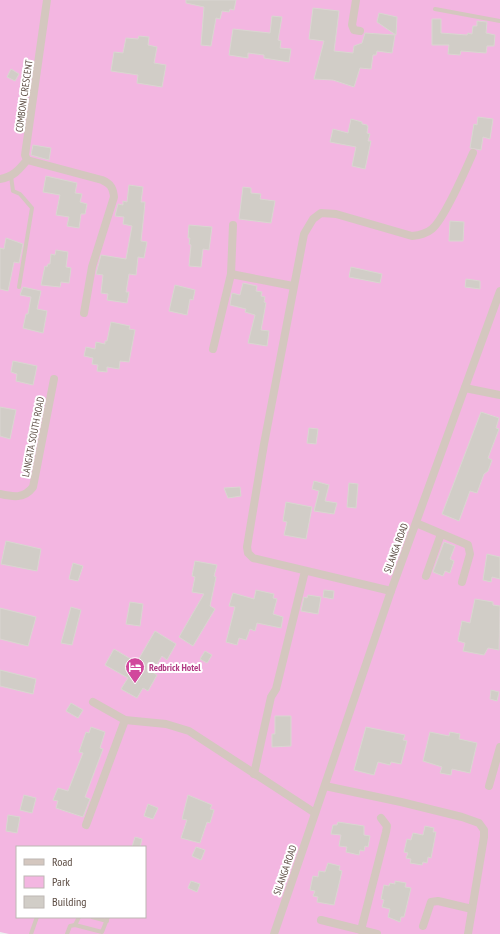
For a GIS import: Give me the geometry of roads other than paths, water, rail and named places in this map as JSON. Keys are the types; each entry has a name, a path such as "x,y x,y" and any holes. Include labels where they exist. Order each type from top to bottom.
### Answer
{"street":[{"name":"COMBONI CRESCENT","path":"27,160 25,155 48,0"},
{"path":"356,0 352,25 354,30 360,31"},
{"path":"391,591 253,558 248,553 247,547 293,286 304,234 313,219 321,213 336,214 412,236 422,235 433,228 451,198 474,153"},
{"path":"0,179 18,172 27,160 102,180 108,183 113,191 114,197 92,267 84,313"},
{"path":"213,349 231,274 233,225"},
{"path":"231,274 293,286"},
{"name":"SILANGA ROAD","path":"274,934 391,591 500,291"},
{"name":"LANG'ATA SOUTH ROAD","path":"0,494 14,497 20,496 30,491 33,487 54,379"},
{"path":"465,388 500,395"},
{"path":"416,523 468,545 470,548 470,554 462,582"},
{"path":"426,576 441,534"},
{"path":"254,774 271,697 276,689 305,571"},
{"path":"93,702 125,720 166,724 188,731 315,813"},
{"path":"86,825 125,720"},
{"path":"489,786 500,747"},
{"path":"325,786 408,804 479,823 484,830 484,837 468,934"},
{"path":"362,930 386,832 387,826 381,818"},
{"path":"423,926 431,902 438,901 472,909"},
{"path":"321,920 377,934"}],"lane":[{"path":"435,9 500,21"},
{"path":"11,176 13,191 20,194 32,208 19,287"},
{"path":"31,934 37,918"},
{"path":"75,925 78,918"},
{"path":"67,934 70,926 75,925 102,932 107,919"}],"place":[{"name":"Redbrick Hotel","path":"135,684"}]}
